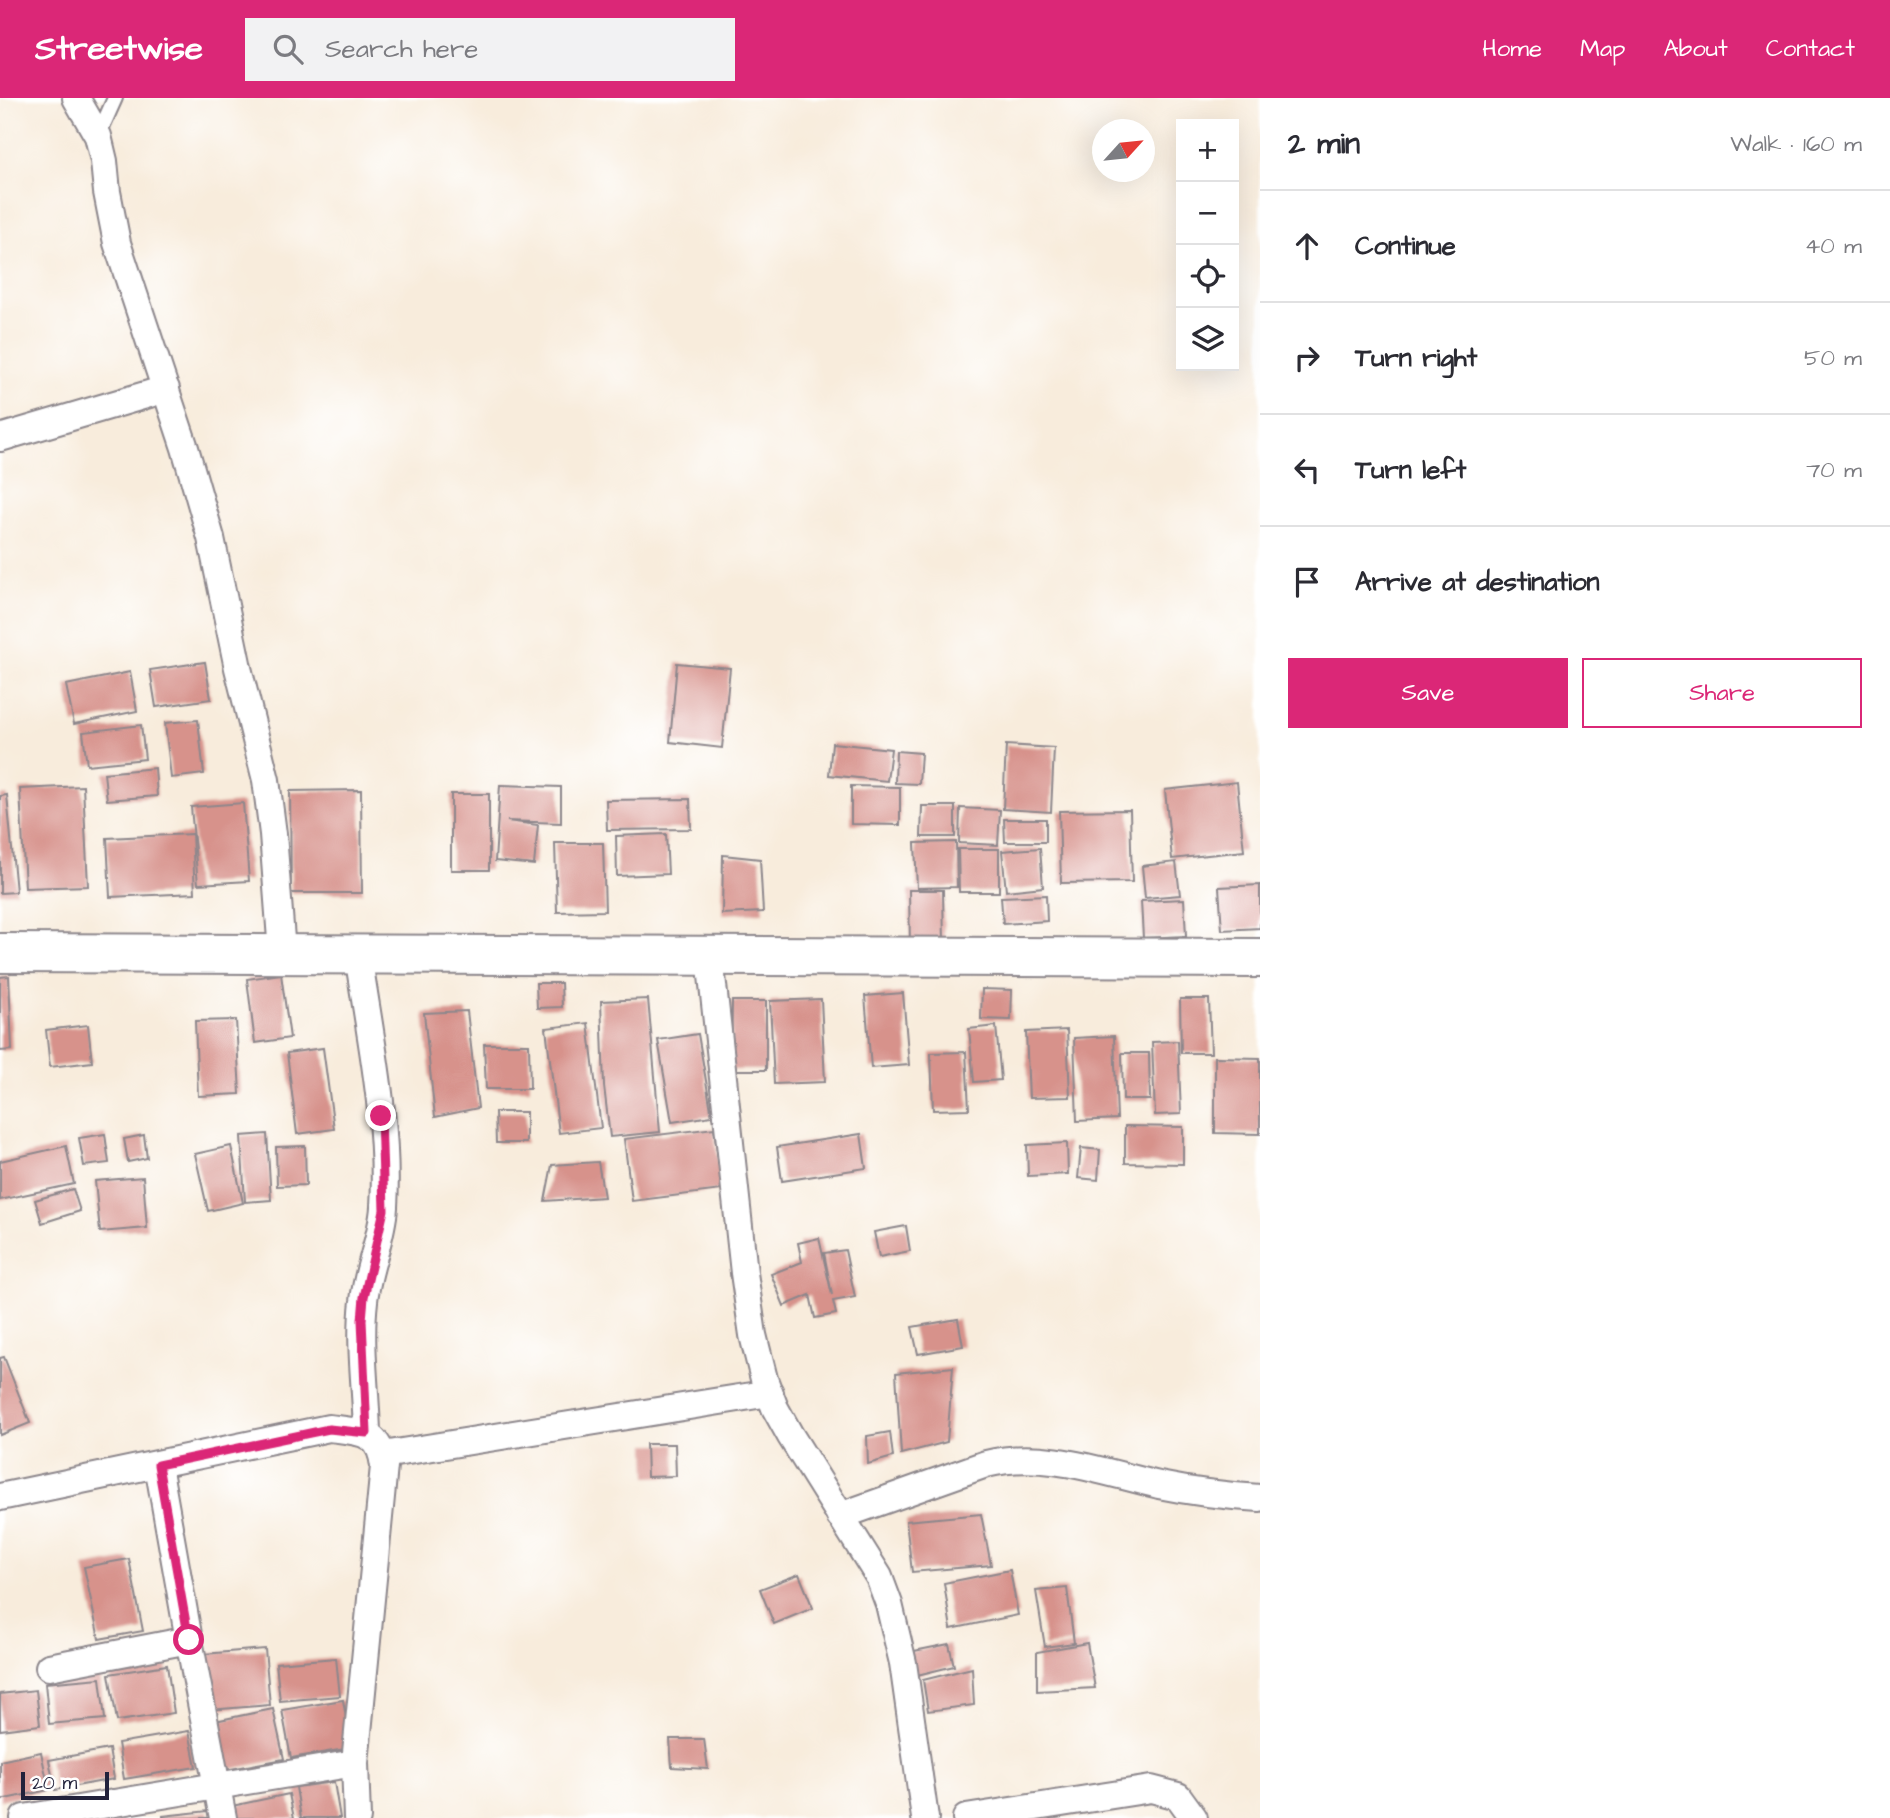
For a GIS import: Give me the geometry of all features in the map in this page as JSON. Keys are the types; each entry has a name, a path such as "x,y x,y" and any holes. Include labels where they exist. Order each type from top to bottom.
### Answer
{"main road":[{"path":"0,953 1260,958"}],"street":[{"path":"76,98 98,136 117,243 211,538 238,668 267,780 274,834 282,953"},
{"path":"0,438 166,390"},
{"path":"358,954 381,1116 384,1173 384,1210 364,1297 362,1320 367,1433"},
{"path":"710,957 753,1335 770,1393 790,1435 878,1577 889,1604 903,1663 925,1818"},
{"path":"383,1455 770,1393"},
{"path":"0,1497 329,1429 367,1433 376,1441 383,1455 384,1466 355,1763 357,1818"},
{"path":"840,1516 986,1464 1024,1458 1079,1466 1199,1493 1260,1499"},
{"path":"158,1465 223,1818"},
{"path":"50,1667 189,1640"},
{"path":"24,1818 355,1763"},
{"path":"966,1818 1151,1789 1178,1796 1194,1818"}],"lane":[{"path":"98,136 115,98"}],"building":[{"path":"205,662 211,699 156,707 150,670"},
{"path":"677,663 730,668 722,748 670,742"},
{"path":"130,672 137,711 74,724 66,685"},
{"path":"198,720 204,774 171,778 165,723"},
{"path":"141,725 145,759 87,765 83,732"},
{"path":"832,743 891,749 887,781 829,775"},
{"path":"1006,745 1054,748 1051,812 1003,809"},
{"path":"896,751 921,753 919,784 895,783"},
{"path":"155,768 157,796 107,800 104,773"},
{"path":"1237,782 1244,851 1172,859 1165,790"},
{"path":"500,785 561,787 561,823 507,821 538,825 534,865 495,861"},
{"path":"83,786 88,886 25,888 20,789"},
{"path":"851,786 900,787 900,825 851,824"},
{"path":"361,790 362,893 291,893 290,791"},
{"path":"451,794 489,794 489,870 451,870"},
{"path":"7,795 16,892 0,893 0,796"},
{"path":"690,799 691,829 607,830 606,800"},
{"path":"243,803 249,881 198,884 191,807"},
{"path":"922,806 955,806 955,837 921,837"},
{"path":"960,808 1000,810 998,845 959,843"},
{"path":"1130,810 1132,882 1061,883 1059,811"},
{"path":"1004,819 1046,819 1046,842 1005,842"},
{"path":"192,834 195,893 110,897 107,838"},
{"path":"666,834 668,874 617,876 616,836"},
{"path":"956,842 957,887 917,888 915,843"},
{"path":"555,843 603,843 605,911 557,912"},
{"path":"1040,848 1043,887 1006,891 1002,851"},
{"path":"958,849 999,849 999,892 959,892"},
{"path":"723,855 760,859 763,912 722,914"},
{"path":"1176,862 1180,895 1145,898 1142,866"},
{"path":"1260,885 1260,928 1222,930 1219,887"},
{"path":"909,890 943,890 944,945 910,945"},
{"path":"1046,895 1047,921 1003,924 1001,897"},
{"path":"1184,899 1186,936 1143,938 1141,901"},
{"path":"281,974 290,1038 255,1043 247,979"},
{"path":"9,976 12,1050 0,1051 0,977"},
{"path":"536,983 561,983 562,1007 537,1008"},
{"path":"982,989 1012,990 1011,1020 981,1019"},
{"path":"903,993 909,1065 871,1068 865,996"},
{"path":"648,999 660,1132 610,1137 604,1086 601,1001"},
{"path":"821,999 825,1082 774,1084 770,1001"},
{"path":"1180,999 1209,999 1211,1053 1181,1053"},
{"path":"732,1001 766,1001 766,1070 731,1070"},
{"path":"467,1011 478,1108 435,1117 424,1013"},
{"path":"236,1020 240,1094 198,1096 195,1021"},
{"path":"588,1023 601,1128 559,1133 546,1028"},
{"path":"88,1025 92,1062 50,1067 46,1030"},
{"path":"996,1026 1001,1080 974,1082 969,1029"},
{"path":"1067,1030 1070,1097 1029,1098 1026,1032"},
{"path":"698,1034 712,1116 672,1122 658,1040"},
{"path":"1114,1036 1117,1119 1077,1121 1074,1038"},
{"path":"1178,1041 1181,1114 1155,1115 1152,1042"},
{"path":"484,1044 529,1044 530,1089 486,1089"},
{"path":"323,1048 334,1129 297,1134 287,1053"},
{"path":"966,1052 969,1109 933,1110 931,1053"},
{"path":"1122,1053 1149,1053 1150,1100 1123,1100"},
{"path":"1215,1057 1260,1058 1260,1134 1215,1133"},
{"path":"495,1112 526,1112 526,1143 496,1143"},
{"path":"1125,1126 1183,1127 1183,1164 1125,1163"},
{"path":"714,1128 722,1190 632,1201 624,1139"},
{"path":"105,1134 109,1163 84,1166 79,1138"},
{"path":"267,1134 271,1200 245,1202 241,1136"},
{"path":"861,1134 866,1168 782,1181 777,1147"},
{"path":"144,1135 147,1158 128,1162 124,1139"},
{"path":"1067,1143 1068,1174 1028,1176 1027,1145"},
{"path":"66,1146 74,1184 0,1200 0,1161"},
{"path":"231,1146 243,1203 208,1211 195,1154"},
{"path":"305,1146 306,1185 277,1186 276,1147"},
{"path":"1081,1148 1100,1150 1098,1180 1078,1178"},
{"path":"598,1162 604,1197 545,1201 552,1165"},
{"path":"143,1177 147,1228 100,1232 95,1181"},
{"path":"73,1189 80,1211 42,1223 35,1200"},
{"path":"906,1226 910,1251 879,1257 874,1232"},
{"path":"819,1238 832,1295 824,1253 845,1250 855,1297 833,1301 836,1314 815,1318 810,1295 784,1306 771,1274 802,1262 798,1243"},
{"path":"958,1319 963,1346 918,1354 912,1327"},
{"path":"4,1357 30,1423 0,1435 0,1358"},
{"path":"953,1367 947,1442 901,1454 896,1373"},
{"path":"890,1432 893,1457 868,1464 867,1436"},
{"path":"646,1444 675,1444 676,1476 647,1477"},
{"path":"981,1514 991,1565 912,1572 906,1521"},
{"path":"129,1559 143,1631 99,1639 84,1567"},
{"path":"1010,1570 1018,1615 951,1629 944,1583"},
{"path":"799,1574 813,1608 774,1624 760,1589"},
{"path":"1067,1588 1074,1643 1045,1647 1036,1591"},
{"path":"1087,1643 1095,1688 1037,1691 1037,1652"},
{"path":"949,1644 954,1666 913,1676 909,1652"},
{"path":"265,1649 270,1705 209,1710 204,1654"},
{"path":"336,1658 340,1696 280,1701 276,1663"},
{"path":"167,1665 174,1713 117,1721 109,1674"},
{"path":"972,1668 974,1705 928,1711 923,1680"},
{"path":"100,1678 105,1719 49,1724 45,1683"},
{"path":"36,1690 40,1725 0,1730 0,1694"},
{"path":"343,1700 351,1748 291,1758 282,1710"},
{"path":"273,1709 284,1759 220,1771 210,1722"},
{"path":"189,1731 196,1767 124,1779 118,1743"},
{"path":"670,1739 704,1739 708,1769 672,1767"},
{"path":"109,1749 114,1779 55,1790 49,1760"},
{"path":"41,1752 49,1790 0,1800 0,1761"},
{"path":"334,1782 340,1818 301,1818 296,1787"},
{"path":"289,1794 294,1818 234,1818 232,1806"},
{"path":"208,1811 209,1818 163,1818 163,1816"}],"route":[{"path":"189,1640 158,1465 329,1429 367,1433 362,1320 364,1297 384,1210 381,1116"}]}
